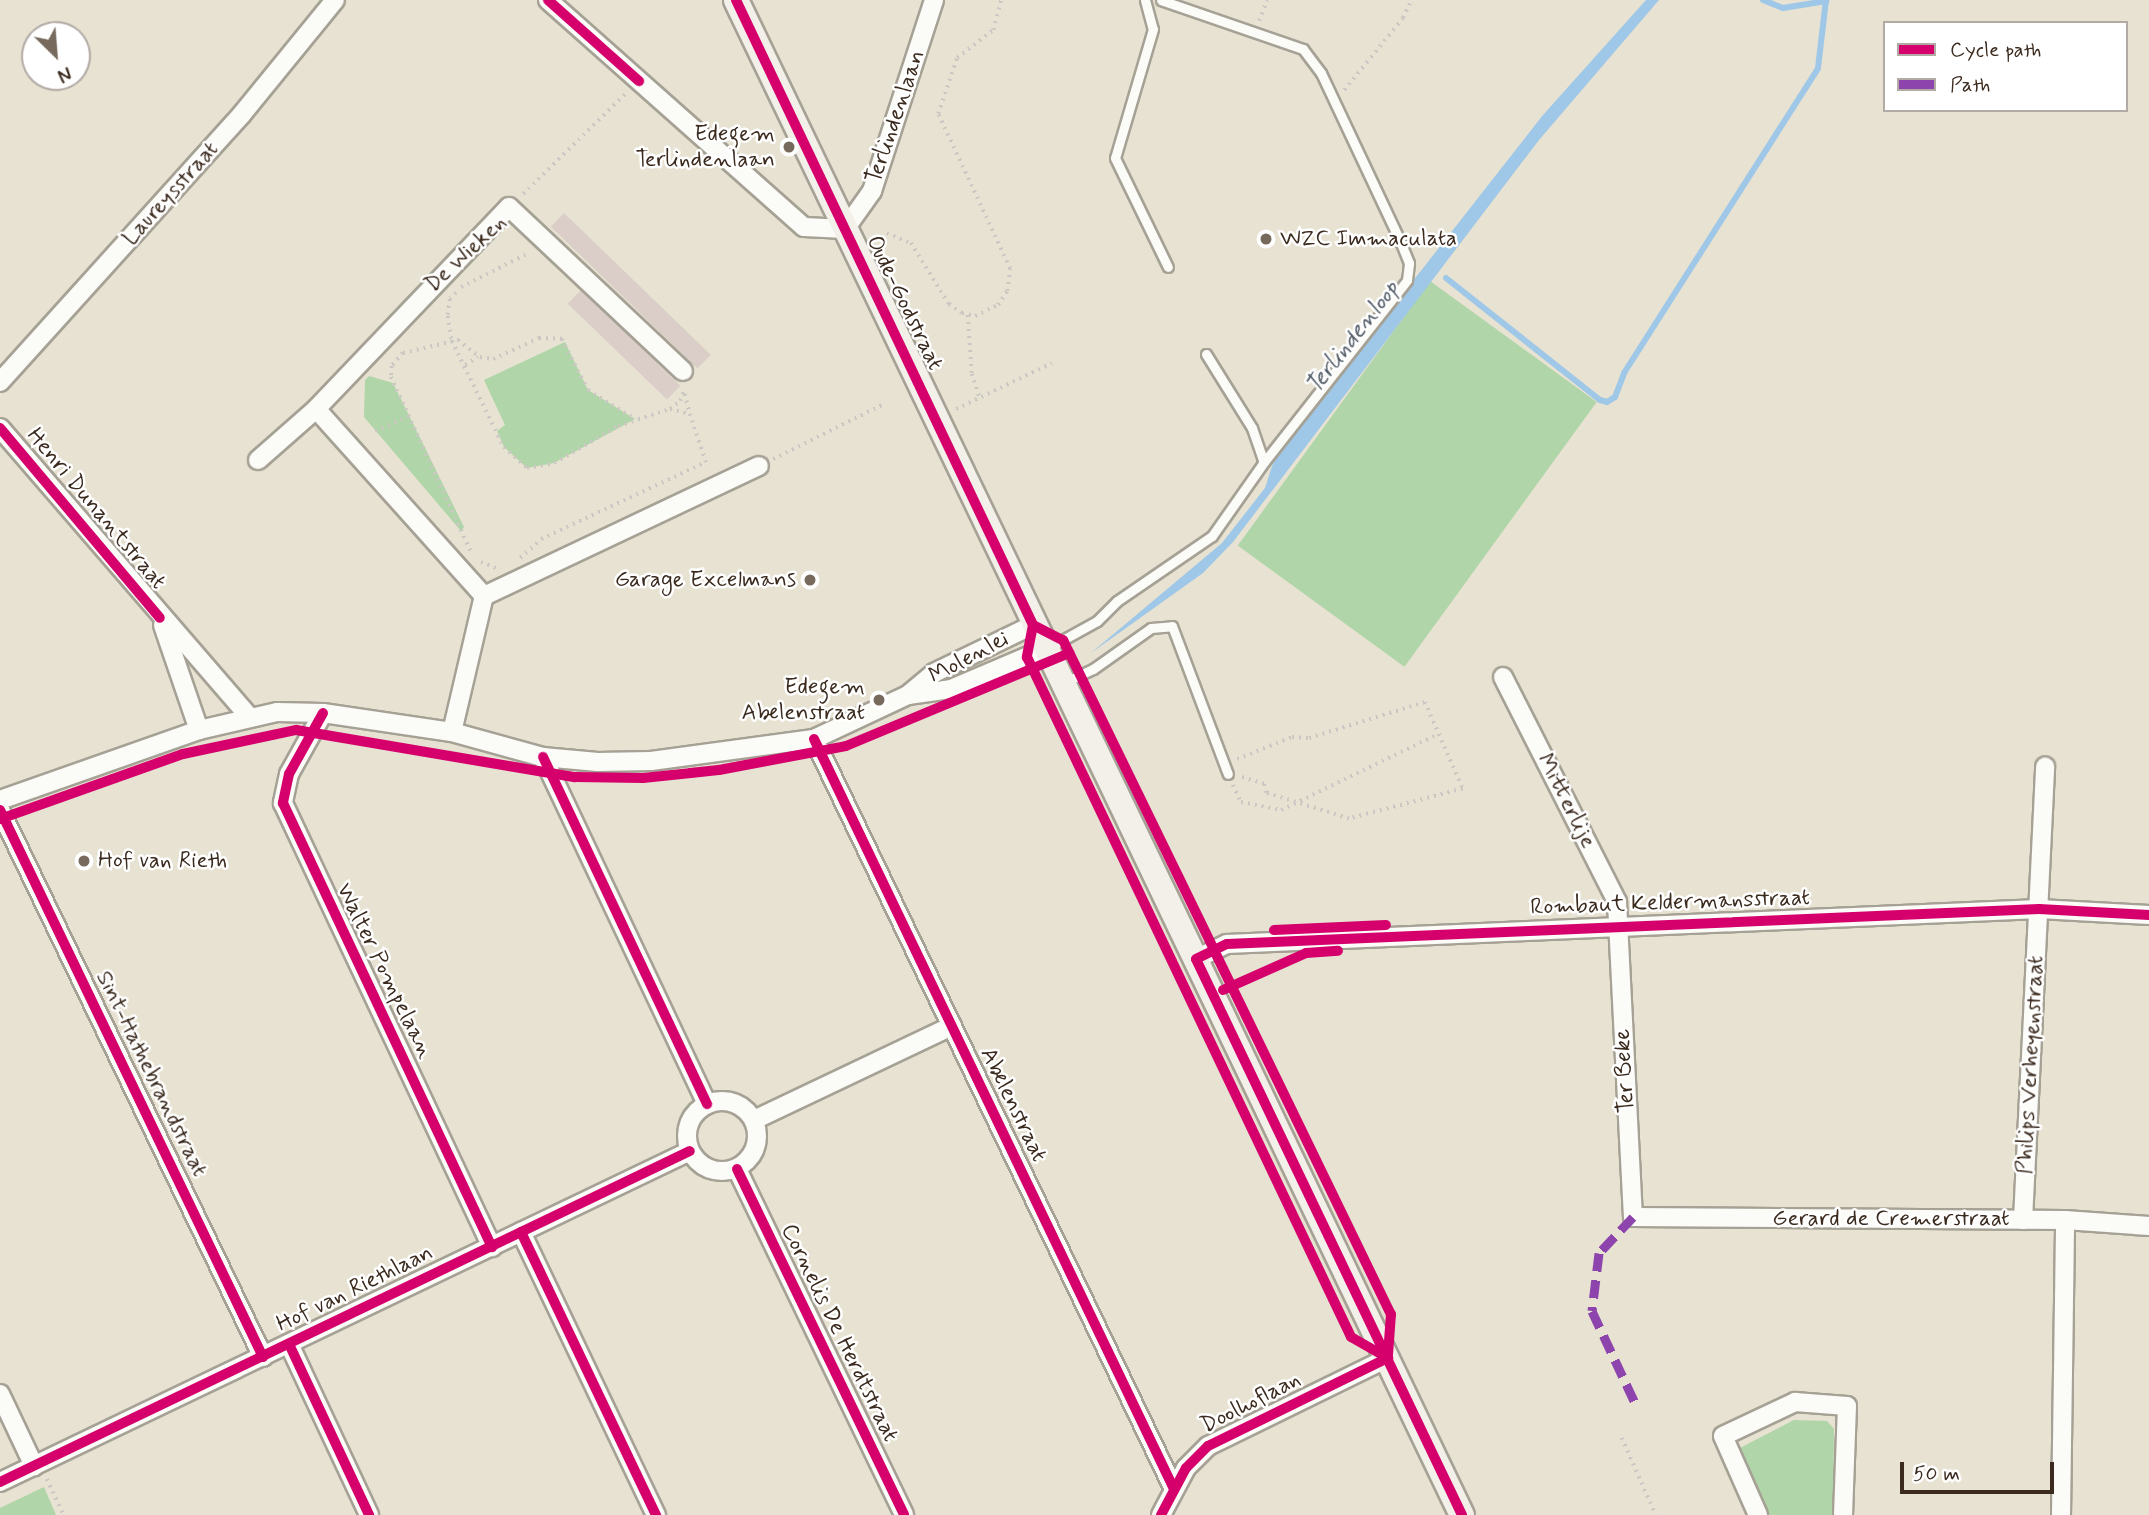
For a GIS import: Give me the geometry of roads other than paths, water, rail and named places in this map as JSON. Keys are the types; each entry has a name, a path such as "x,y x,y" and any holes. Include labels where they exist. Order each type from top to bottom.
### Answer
{"street":[{"name":"Laureysstraat","path":"0,382 242,114 335,0"},
{"path":"548,0 804,227 845,229"},
{"name":"Oude-Godstraat","path":"736,0 1061,684 1462,1515"},
{"name":"Terlindenlaan","path":"845,229 872,191 934,0"},
{"name":"De Wieken","path":"258,460 316,409 380,338 509,207 683,371"},
{"path":"316,409 484,596"},
{"name":"Henri Dunantstraat","path":"0,428 160,618 248,715"},
{"path":"484,596 759,466"},
{"path":"452,732 484,596"},
{"name":"Henri Dunantstraat","path":"160,618 199,730"},
{"name":"Molenlei","path":"908,695 934,673 1033,625"},
{"path":"0,800 248,715 323,713 452,732 543,757 650,761 814,739 908,695 951,689 1045,649"},
{"name":"Mitterlije","path":"1503,677 1617,902 1618,926"},
{"name":"Walter Pompelaan","path":"323,713 289,774 283,803 492,1247"},
{"name":"Abelenstraat","path":"814,739 1174,1489"},
{"path":"543,757 707,1104"},
{"name":"Philips Verheyenstraat","path":"2023,1220 2045,767"},
{"name":"Sint-Hathebrandstraat","path":"0,810 263,1357"},
{"name":"Rombaut Keldermansstraat","path":"1196,959 1227,944 2039,909 2149,915"},
{"name":"Ter Beke","path":"1618,926 1633,1217"},
{"path":"754,1120 952,1026"},
{"path":"734,1102 754,1120 756,1148 737,1169 705,1168 690,1151 691,1119 707,1104 734,1102"},
{"name":"Hof van Riethlaan","path":"0,1482 690,1151"},
{"name":"Cornelis De Herdtstraat","path":"737,1169 904,1515"},
{"name":"Gerard de Cremerstraat","path":"1633,1217 2065,1220 2149,1226"},
{"path":"2061,1515 2065,1220"},
{"path":"521,1232 656,1515"},
{"path":"289,1344 369,1515"},
{"name":"Doolhoflaan","path":"1161,1515 1186,1468 1208,1446 1388,1358"},
{"path":"0,1394 37,1465"},
{"path":"1758,1515 1723,1436 1795,1402 1847,1406 1843,1515"}],"lane":[{"path":"1145,0 1153,29 1115,158 1167,267"},
{"path":"1045,649 1097,621 1117,601 1193,553 1246,492 1264,462 1407,280 1409,263 1401,243 1336,106 1303,49 1255,30 1161,0"},
{"path":"1206,354 1252,428 1264,462"},
{"path":"1061,684 1093,669 1151,628 1172,626 1227,769"}],"water":[{"path":"1646,0 1659,0 1539,140 1233,542 1203,573 1091,653 1222,543 1265,488 1275,457 1543,115"}],"waterway":[{"name":"Terlindenloop","path":"1763,0 1783,8 1826,1"},
{"path":"1446,278 1600,400 1607,402 1615,397 1624,373 1818,68 1826,0"}],"place":[{"name":"Edegem Terlindenlaan","path":"789,147"},
{"name":"WZC Immaculata","path":"1266,239"},
{"name":"Garage Excelmans","path":"810,580"},
{"name":"Edegem Abelenstraat","path":"879,700"},
{"name":"Hof van Rieth","path":"84,861"}]}
